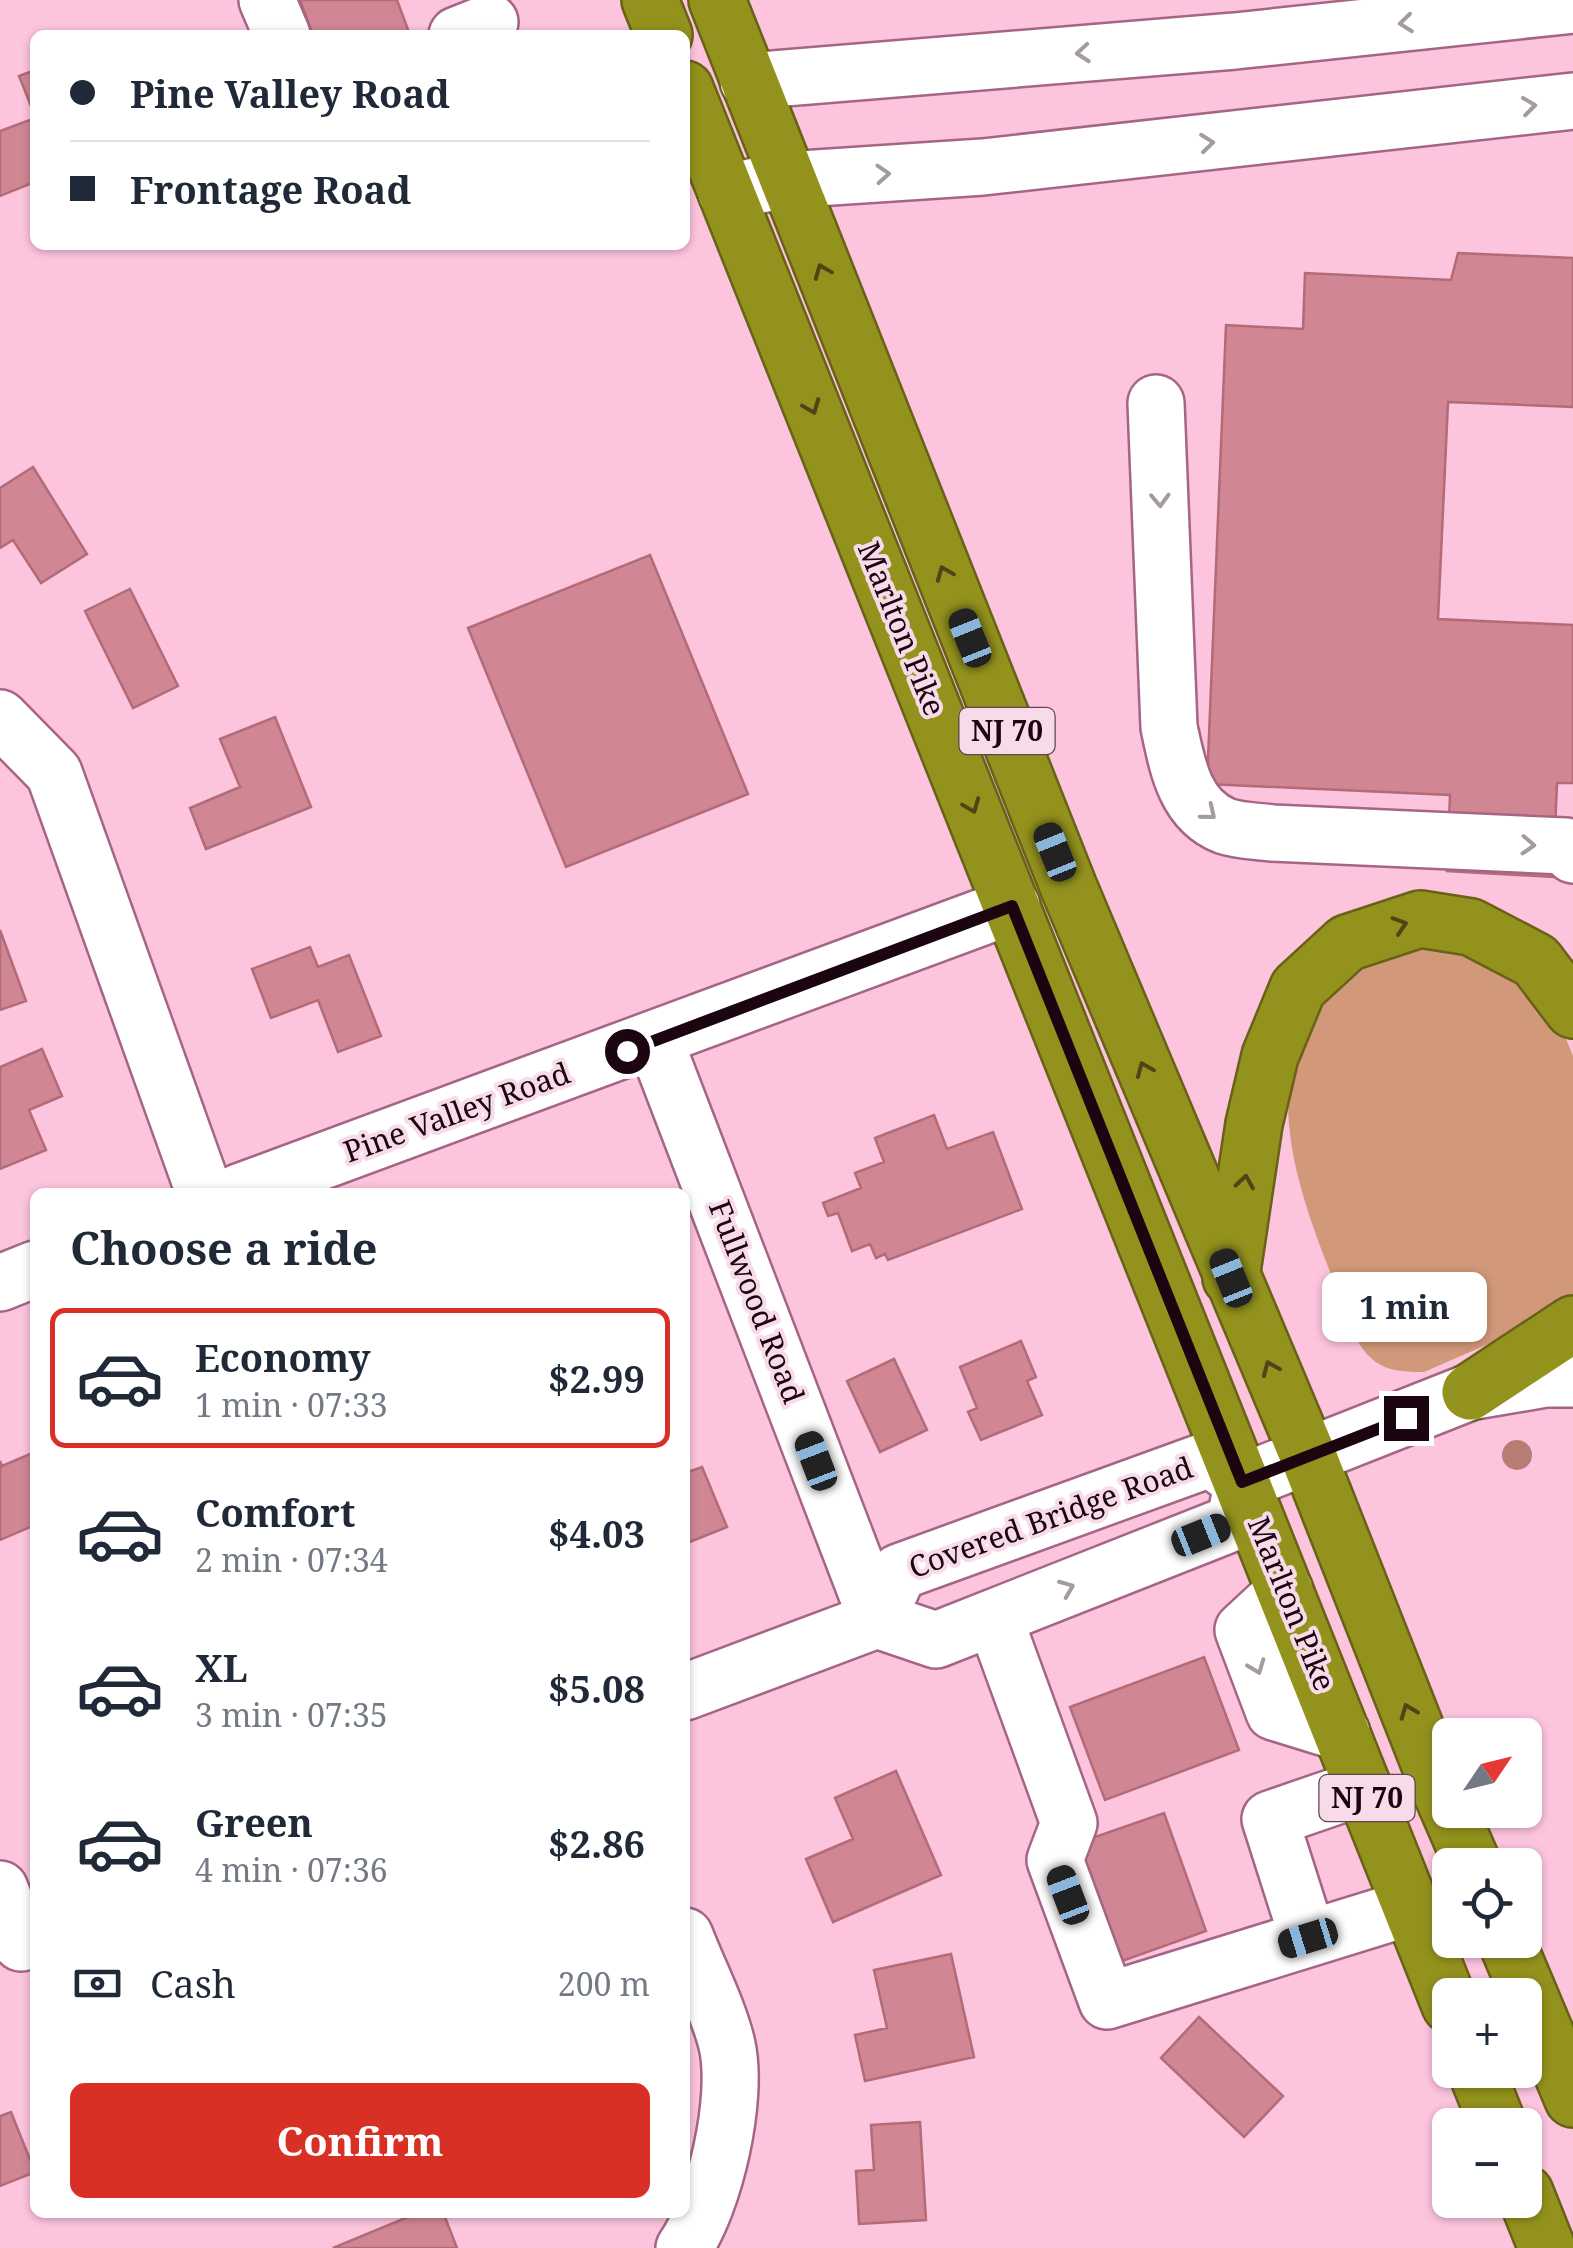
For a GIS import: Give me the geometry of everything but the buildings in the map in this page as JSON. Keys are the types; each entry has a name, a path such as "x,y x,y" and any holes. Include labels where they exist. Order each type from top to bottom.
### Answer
{"highway":[{"path":"650,0 662,30"},
{"name":"Marlton Pike","path":"717,0 1062,870 1309,1458 1466,1848"},
{"name":"Marlton Pike","path":"690,102 1439,1978"},
{"path":"1231,1278 1254,1124 1270,1056 1298,988 1346,943 1420,919 1471,927 1536,961 1573,1010"},
{"path":"1470,1392 1573,1324"},
{"path":"1513,1958 1573,2099"},
{"path":"1514,1958 1573,2054"},
{"path":"1528,2218 1534,2248"},
{"path":"1533,2218 1547,2248"}],"street":[{"path":"268,0 280,30"},
{"path":"748,82 1235,40 1573,5"},
{"path":"726,192 786,180 983,167 1573,101"},
{"path":"1156,403 1170,727 1180,778 1198,808 1224,826 1272,833 1565,846 1573,855"},
{"path":"0,718 54,773 203,1188"},
{"name":"Pine Valley Road","path":"250,1188 1012,906"},
{"name":"Fullwood Road","path":"655,1041 877,1620"},
{"path":"0,1282 30,1271"},
{"path":"1242,1482 1470,1392 1546,1379 1573,1380"},
{"name":"Covered Bridge Road","path":"1210,1459 1242,1482 1235,1522 994,1617 936,1640 877,1620 898,1572 1210,1459"},
{"path":"994,1617 1070,1823 1055,1860 1107,2001 1411,1907"},
{"path":"690,1690 877,1620"},
{"path":"1308,1938 1270,1819 1363,1787"},
{"path":"0,1889 19,1944"},
{"path":"684,2248 716,2174 728,2112 728,2047 690,1949"}],"shaded area":[{"path":"1412,944 1493,957 1559,1021 1573,1056 1573,1300 1551,1317 1424,1372 1384,1367 1358,1341 1300,1185 1288,1111 1290,1074 1299,1039 1316,1004 1347,974"}],"route":[{"path":"627,1051 1012,906 1242,1482 1406,1418"}]}
